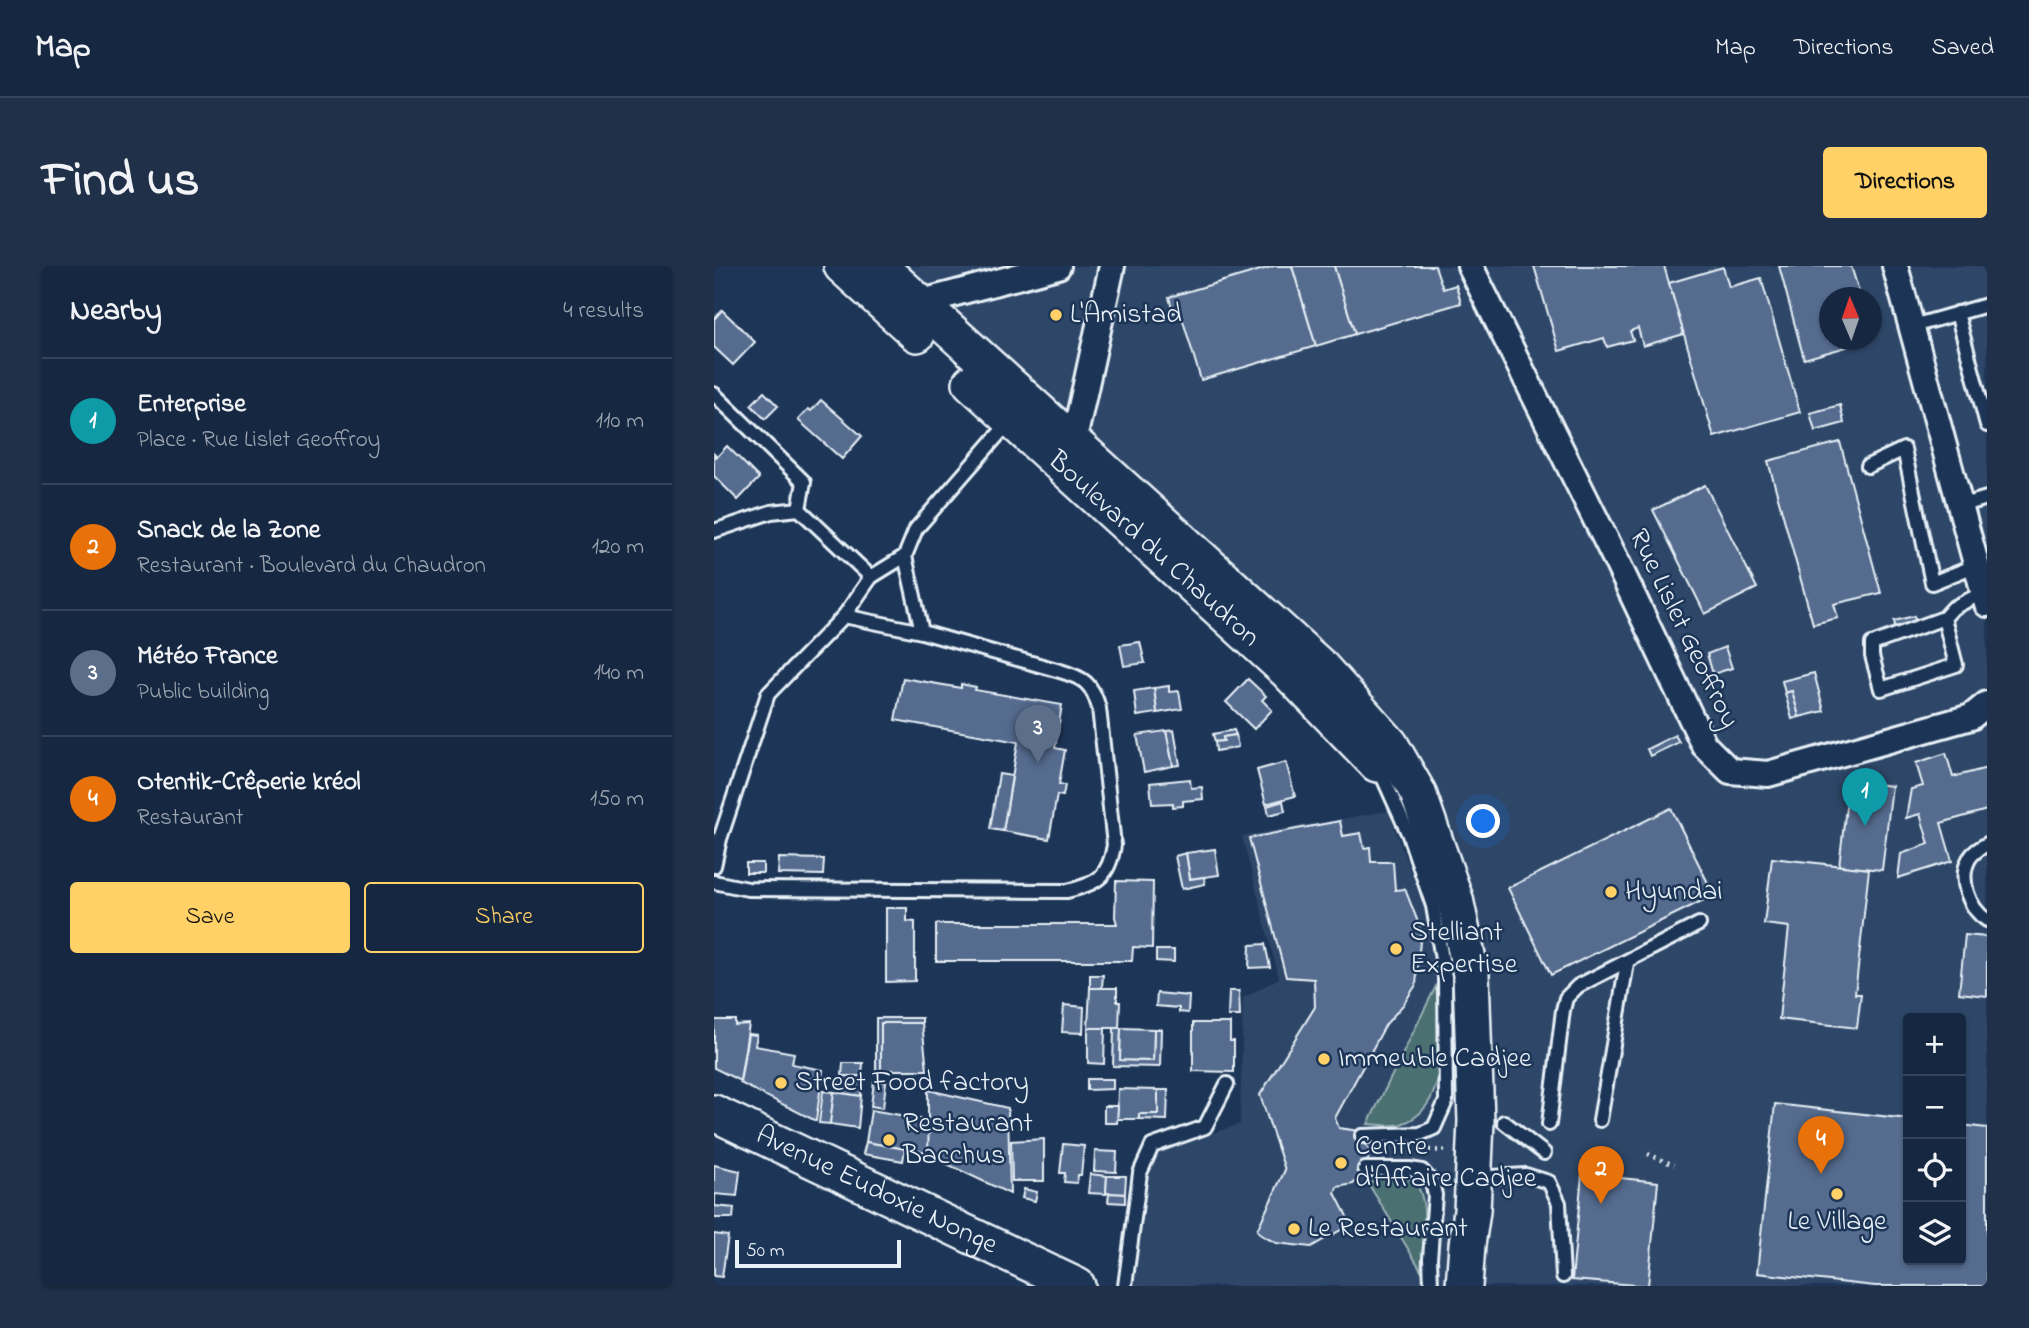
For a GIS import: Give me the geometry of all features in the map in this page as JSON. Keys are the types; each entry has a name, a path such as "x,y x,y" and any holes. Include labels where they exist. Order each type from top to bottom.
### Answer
{"main road":[{"name":"Boulevard du Chaudron","path":"842,266 876,280 918,303 1377,764 1439,858"},
{"name":"Boulevard du Chaudron","path":"876,280 1012,419 1071,457 1321,667 1390,744 1418,793 1439,858 1444,902 1471,974 1476,1121 1472,1195 1461,1286"},
{"name":"Avenue Eudoxie Nonge","path":"714,1113 1077,1286"},
{"name":"Avenue Eudoxie Nonge","path":"714,1136 1039,1286"}],"street":[{"path":"918,303 1058,266"},
{"path":"1071,457 1112,266"},
{"name":"Rue Lislet Geoffroy","path":"1470,266 1704,745 1730,771 1768,774 1971,717 1987,704"},
{"path":"1895,266 1985,598"}],"lane":[{"path":"1913,326 1987,305"},
{"path":"1957,313 1987,425"},
{"path":"714,394 804,482 799,509"},
{"path":"922,632 905,556 916,529 1012,419"},
{"path":"1868,466 1904,449 1933,583 1976,565"},
{"path":"1960,506 1987,498"},
{"path":"714,531 771,512 799,509 871,578"},
{"path":"715,859 768,694 844,616 871,578 905,556"},
{"path":"1944,618 1956,665 1881,689 1872,656 1872,644 1944,618 1953,608 1985,598"},
{"path":"714,882 748,889 1067,891 1086,887 1104,876 1112,861 1114,845 1099,708 1094,688 1077,676 922,632 844,616"},
{"path":"1362,1136 1420,1134 1434,1128 1441,1117 1446,1090 1444,902 1409,835 1377,764"},
{"path":"1987,844 1969,858 1965,884 1976,912 1987,920"},
{"path":"1549,1124 1566,998 1578,986 1699,924"},
{"path":"1600,1120 1627,963"},
{"path":"1125,1286 1140,1172 1152,1146 1205,1127 1227,1084"},
{"path":"1504,1122 1544,1153"},
{"path":"1365,1170 1422,1171 1432,1182 1435,1195 1430,1258 1461,1286"},
{"path":"1472,1195 1526,1175 1549,1182 1559,1203 1563,1276"}],"path":[{"path":"1648,1154 1674,1165"}],"shaded area":[{"path":"890,266 1987,266 1987,1286 1135,1286 1144,1172 1158,1152 1240,1124 1243,998 1279,978 1242,836 1388,811 1422,902 1461,889 1424,802"}],"green space":[{"path":"1436,986 1440,1022 1440,1064 1429,1101 1418,1115 1401,1124 1368,1124"},
{"path":"1384,1178 1406,1178 1415,1183 1420,1192 1424,1218 1421,1270 1368,1183"}],"building":[{"path":"1274,266 1292,266 1316,346 1201,380 1180,311 1173,313 1169,297"},
{"path":"1292,266 1334,266 1355,334 1316,346"},
{"path":"1334,266 1435,266 1443,289 1456,285 1461,303 1355,334"},
{"path":"1534,266 1664,266 1684,334 1643,346 1638,328 1630,331 1633,340 1607,347 1604,338 1559,351"},
{"path":"1779,266 1851,266 1858,287 1819,287 1819,350 1836,350 1804,359"},
{"path":"1723,267 1729,287 1761,278 1800,412 1714,437 1669,283"},
{"path":"722,310 755,342 733,365 714,347 714,319"},
{"path":"764,392 778,406 765,419 751,405"},
{"path":"821,400 862,436 842,459 798,420"},
{"path":"1840,405 1844,423 1815,431 1810,413"},
{"path":"1840,442 1881,593 1834,604 1838,618 1813,624 1768,461"},
{"path":"727,446 759,478 738,500 714,476 714,454 717,457"},
{"path":"1705,485 1757,588 1705,614 1653,510"},
{"path":"1914,616 1916,624 1896,629 1894,621"},
{"path":"1140,642 1145,663 1124,666 1120,645"},
{"path":"1725,647 1732,668 1713,674 1707,654"},
{"path":"1814,673 1824,711 1799,717 1792,691 1785,693 1782,681"},
{"path":"903,678 961,688 961,684 976,687 975,690 1062,705 1055,748 1065,750 1059,784 1065,785 1063,796 1057,795 1049,839 1003,831 1018,742 895,720"},
{"path":"1248,679 1266,696 1262,700 1272,710 1254,729 1226,702"},
{"path":"1169,686 1169,692 1179,691 1182,709 1157,713 1154,688"},
{"path":"1154,688 1157,713 1137,716 1134,691"},
{"path":"1792,691 1799,717 1792,719 1785,693"},
{"path":"1174,730 1180,765 1173,766 1166,731"},
{"path":"1234,730 1236,735 1223,737 1224,741 1215,742 1213,734"},
{"path":"1166,731 1173,766 1144,772 1137,735"},
{"path":"1236,735 1238,747 1216,751 1215,742 1224,741 1223,737"},
{"path":"1675,735 1679,742 1650,756 1647,749"},
{"path":"1946,753 1953,777 1987,768 1987,810 1941,823 1952,861 1898,878 1901,854 1929,844 1920,814 1906,818 1911,789 1923,786 1916,763"},
{"path":"1286,762 1295,796 1266,804 1257,770"},
{"path":"999,774 1012,776 1003,831 990,829"},
{"path":"1190,779 1191,788 1202,787 1203,799 1183,801 1183,806 1173,807 1173,803 1152,804 1150,783"},
{"path":"1849,781 1892,786 1882,870 1839,866"},
{"path":"1283,801 1285,811 1269,815 1267,806"},
{"name":"Hyundai","path":"1671,808 1714,895 1551,975 1508,888"},
{"name":"Immeuble Cadjee","path":"1340,821 1343,836 1361,833 1364,848 1370,847 1371,862 1393,862 1395,890 1405,889 1421,930 1416,985 1386,1024 1335,1118 1339,1128 1359,1131 1369,1150 1368,1162 1362,1176 1353,1184 1337,1187 1335,1193 1351,1224 1311,1247 1276,1243 1257,1230 1285,1170 1260,1095 1315,1007 1314,979 1286,977 1249,838"},
{"path":"1215,849 1219,875 1190,879 1186,853"},
{"path":"1186,853 1190,879 1204,877 1205,884 1182,889 1175,856"},
{"path":"779,858 824,859 823,875 778,874"},
{"path":"1772,858 1869,869 1855,994 1861,994 1857,1028 1779,1019 1789,927 1764,924"},
{"path":"746,863 763,863 763,873 746,873"},
{"path":"1116,881 1153,882 1152,948 1133,947 1132,961 936,961 936,924 1117,924"},
{"path":"886,908 907,908 907,921 915,922 915,981 886,982"},
{"path":"1965,935 1987,937 1987,996 1959,993"},
{"path":"1265,944 1270,967 1249,968 1250,945"},
{"path":"1156,950 1174,950 1174,962 1156,961"},
{"path":"1090,975 1103,975 1102,988 1090,988"},
{"path":"1090,988 1117,988 1117,1002 1120,1002 1119,1028 1088,1028"},
{"path":"1229,991 1239,991 1240,1016 1228,1016"},
{"path":"1157,993 1189,996 1188,1013 1179,1012 1179,1008 1156,1006"},
{"path":"1064,1005 1084,1007 1083,1033 1062,1032"},
{"path":"876,1018 922,1018 922,1023 881,1023 881,1070 876,1070"},
{"path":"714,1020 735,1020 735,1025 749,1024 740,1081 714,1068"},
{"path":"881,1023 922,1023 927,1070 881,1070"},
{"path":"1193,1023 1230,1023 1230,1041 1234,1041 1234,1072 1193,1071"},
{"path":"1088,1028 1105,1028 1104,1064 1088,1063"},
{"path":"1114,1028 1121,1028 1120,1060 1153,1061 1154,1029 1161,1029 1160,1067 1113,1066"},
{"path":"1121,1028 1154,1029 1153,1061 1120,1060"},
{"path":"748,1034 757,1035 755,1046 794,1053 792,1064 823,1070 816,1121 740,1083"},
{"path":"843,1063 863,1063 862,1076 842,1076"},
{"path":"842,1076 862,1076 861,1096 840,1093"},
{"path":"1087,1079 1113,1079 1113,1089 1087,1090"},
{"path":"874,1081 886,1082 883,1108 871,1106"},
{"path":"1118,1089 1158,1090 1158,1114 1139,1114 1139,1119 1117,1119"},
{"path":"928,1090 1008,1108 1010,1194 928,1155"},
{"path":"1158,1090 1168,1090 1167,1120 1139,1119 1139,1114 1158,1114"},
{"path":"823,1091 834,1092 830,1124 819,1123"},
{"path":"834,1092 861,1096 858,1128 830,1124"},
{"name":"Le Village","path":"1775,1104 1903,1118 1903,1265 1966,1265 1966,1126 1987,1128 1987,1286 1875,1286 1757,1273"},
{"path":"1104,1106 1118,1106 1117,1123 1104,1123"},
{"path":"871,1110 929,1120 928,1153 866,1142"},
{"path":"1044,1139 1044,1181 1012,1181 1011,1141"},
{"path":"866,1142 905,1149 903,1161 863,1154"},
{"path":"1063,1144 1084,1146 1081,1175 1078,1175 1077,1183 1064,1182 1065,1173 1060,1173"},
{"path":"1095,1151 1117,1152 1116,1172 1094,1171"},
{"path":"714,1165 740,1171 737,1196 715,1194 715,1206 734,1208 733,1218 714,1218"},
{"path":"1090,1174 1107,1176 1106,1194 1088,1193"},
{"path":"1582,1174 1658,1182 1648,1286 1572,1280"},
{"path":"1107,1176 1126,1176 1125,1194 1106,1193"},
{"path":"1024,1189 1037,1192 1035,1201 1022,1198"},
{"path":"1109,1193 1125,1194 1125,1203 1108,1202"},
{"path":"714,1234 728,1236 722,1277 714,1276"}],"place":[{"name":"L'Amistad","path":"1056,315"},
{"name":"Météo France","path":"1038,763"},
{"name":"Enterprise","path":"1865,826"},
{"name":"Hyundai","path":"1611,892"},
{"name":"Stelliant Expertise","path":"1396,949"},
{"name":"Immeuble Cadjee","path":"1324,1059"},
{"name":"Street Food factory","path":"781,1083"},
{"name":"Restaurant Bacchus","path":"889,1140"},
{"name":"Centre d'Affaire Cadjee","path":"1341,1163"},
{"name":"Otentik-Crêperie kréol","path":"1821,1174"},
{"name":"Le Village","path":"1837,1194"},
{"name":"Snack de la Zone","path":"1601,1204"},
{"name":"Le Restaurant","path":"1294,1229"}]}
